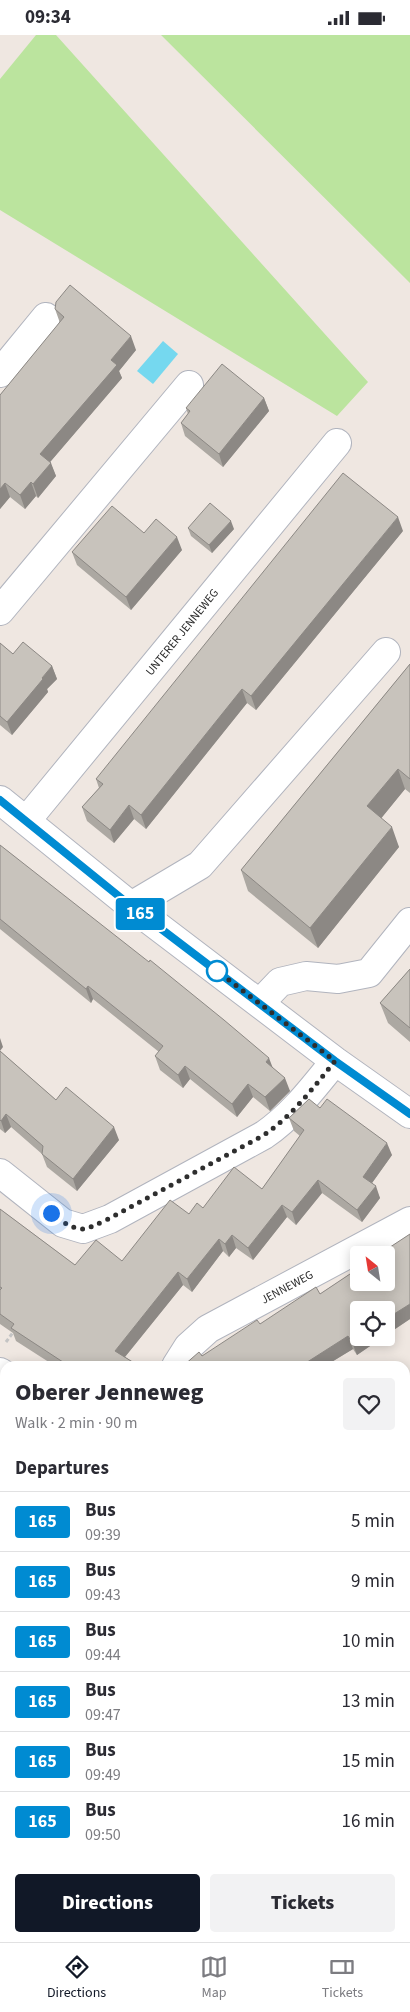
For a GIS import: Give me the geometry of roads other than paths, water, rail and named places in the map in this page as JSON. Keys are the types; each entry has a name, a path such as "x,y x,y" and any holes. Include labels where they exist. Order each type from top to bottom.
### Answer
{"street":[{"path":"0,373 46,317"},
{"path":"0,611 189,385"},
{"name":"UNTERER JENNEWEG","path":"26,821 337,443"},
{"path":"131,906 200,865 386,652"},
{"path":"0,800 131,906 335,1061 410,1114"},
{"path":"260,1003 280,982 306,976 338,979 369,973 410,923"},
{"path":"0,1173 64,1223 83,1229 110,1219 264,1135 282,1123 296,1109 335,1061"},
{"name":"JENNEWEG","path":"179,1361 188,1347 208,1329 410,1221"}],"water":[{"path":"163,341 178,354 153,384 137,371"}]}
